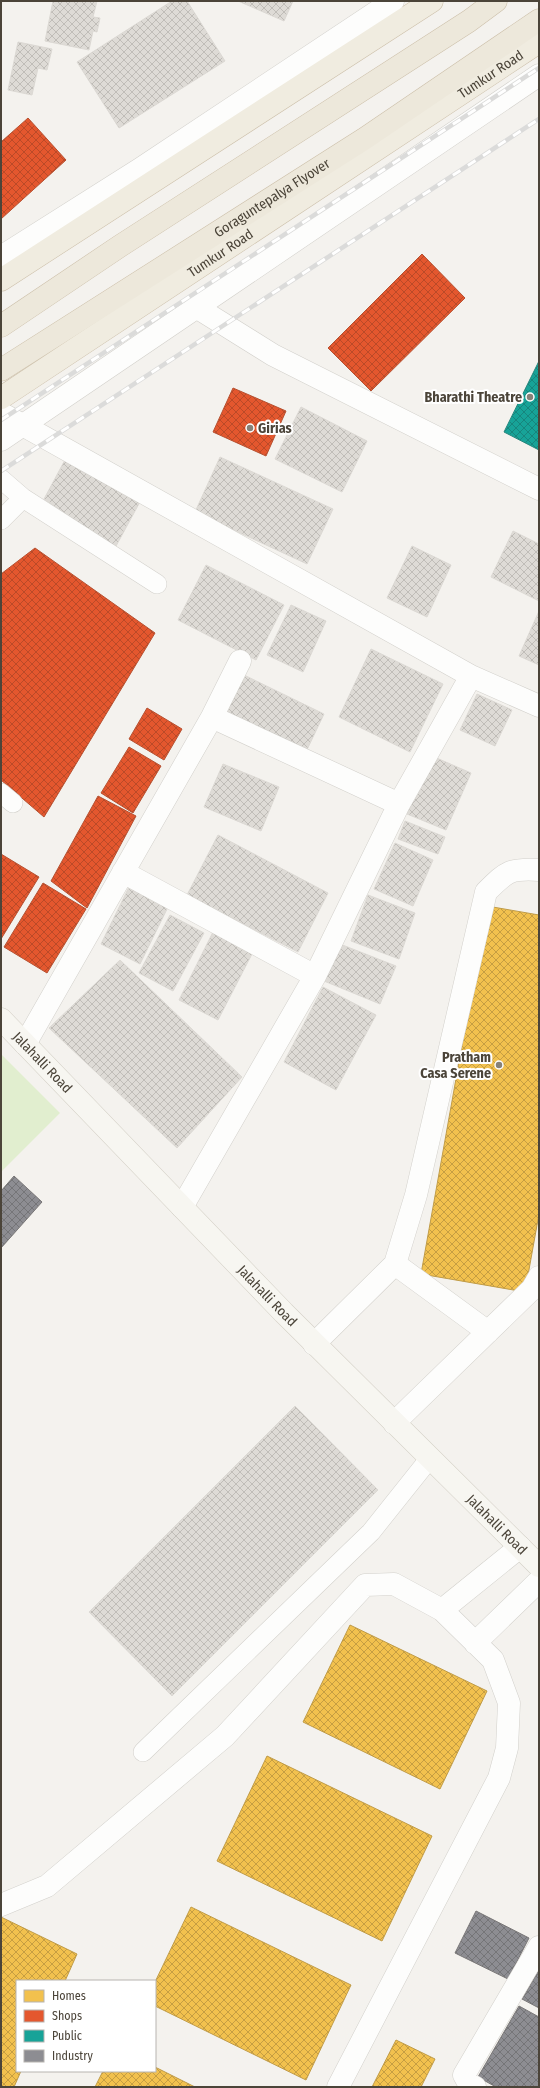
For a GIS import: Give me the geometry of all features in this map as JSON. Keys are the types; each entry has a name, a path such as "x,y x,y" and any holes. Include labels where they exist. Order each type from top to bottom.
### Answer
{"highway":[{"path":"1,280 432,1"},
{"path":"1,326 120,246 463,25 496,1"},
{"name":"Goraguntepalya Flyover","path":"1,370 364,139 539,20"},
{"name":"Tumkur Road","path":"1,398 539,42"}],"main road":[{"name":"Jalahalli Road","path":"1,1019 314,1344 539,1566"}],"street":[{"path":"1,258 147,165 394,1"},
{"path":"1,440 539,74"},
{"path":"196,307 274,355 539,489"},
{"path":"1,413 24,424 471,676 539,706"},
{"path":"25,1044 212,717 240,661"},
{"path":"182,1207 315,976 400,804 471,676"},
{"path":"212,717 400,804"},
{"path":"314,1344 395,1264 416,1195 486,892 506,872 527,869 539,870"},
{"path":"123,872 315,976"},
{"path":"395,1264 488,1332"},
{"path":"394,1423 532,1289 539,1277"},
{"path":"442,1610 520,1547"},
{"path":"475,1643 539,1581"},
{"path":"1,1905 47,1886 225,1736 365,1585 394,1584 442,1610 493,1660 509,1703 507,1748 499,1778 338,2087"},
{"path":"475,2087 469,2084 464,2075 539,1947"}],"lane":[{"path":"1,479 23,498 157,584"},
{"path":"1,520 23,498"},
{"path":"143,1752 371,1532 430,1458"}],"green space":[{"path":"1,1054 60,1113 1,1172"}],"building: Homes":[{"name":"Pratham Casa Serene","path":"487,906 539,915 539,1214 525,1292 421,1274"},
{"path":"350,1625 487,1691 440,1789 303,1722"},
{"path":"267,1756 432,1836 382,1941 217,1861"},
{"path":"191,1907 351,1985 306,2080 156,2006 156,1980"},
{"path":"1,1917 77,1954 65,1980 16,1980 16,2072 21,2072 14,2087 1,2087"},
{"path":"396,2040 435,2059 421,2087 372,2087"},
{"path":"156,2068 195,2087 95,2087 102,2072 156,2072"}],"building: Shops":[{"path":"28,118 66,160 1,219 1,142"},
{"path":"422,254 465,298 371,391 328,348"},
{"path":"233,388 286,411 266,456 213,432"},
{"path":"35,548 155,633 44,817 1,780 1,574"},
{"path":"147,708 182,729 164,760 129,739"},
{"path":"129,747 161,766 133,813 101,793"},
{"path":"98,796 136,816 87,908 51,881"},
{"path":"1,854 39,877 1,939"},
{"path":"43,883 86,909 47,973 4,947"}],"building: Public":[{"name":"Bharathi Theatre","path":"539,361 539,450 504,432"}],"building: Industry":[{"path":"14,1176 42,1202 1,1248 1,1191"},
{"path":"476,1911 529,1938 508,1979 455,1953"},
{"path":"539,1970 539,2008 522,1999"},
{"path":"519,2006 539,2017 539,2085 538,2087 496,2087 478,2077"}],"building: Other":[{"path":"53,1 97,1 93,17 100,18 97,32 93,31 89,50 45,41"},
{"path":"172,1 187,1 225,61 119,128 77,62"},
{"path":"238,1 293,1 284,21"},
{"path":"18,42 52,49 47,70 38,68 32,95 8,90"},
{"path":"301,407 367,441 342,492 275,459"},
{"path":"220,457 333,509 307,564 195,512"},
{"path":"66,458 141,500 115,548 44,499"},
{"path":"513,531 539,544 539,601 491,577"},
{"path":"412,546 451,565 427,617 387,598"},
{"path":"206,565 284,605 256,660 178,620"},
{"path":"291,605 326,621 303,672 267,655"},
{"path":"539,611 539,665 519,656"},
{"path":"371,649 443,684 410,752 339,717"},
{"path":"244,675 324,714 304,756 224,717"},
{"path":"477,694 512,710 495,746 460,730"},
{"path":"432,756 471,773 446,830 407,814"},
{"path":"223,764 279,787 261,831 204,807"},
{"path":"405,821 445,837 438,854 398,839"},
{"path":"218,835 328,893 298,952 187,895"},
{"path":"395,843 433,860 413,906 374,889"},
{"path":"130,885 169,905 140,964 101,944"},
{"path":"368,895 415,913 399,959 351,941"},
{"path":"170,915 204,933 173,991 139,973"},
{"path":"213,932 253,952 218,1020 179,1000"},
{"path":"340,944 396,966 380,1004 324,981"},
{"path":"120,960 242,1077 177,1148 49,1028"},
{"path":"323,987 376,1015 336,1090 284,1062"},
{"path":"295,1406 378,1490 172,1696 89,1612"}],"railway":[{"path":"1,420 539,68"},
{"path":"1,471 539,119"}],"place":[{"name":"Bharathi Theatre","path":"530,397"},
{"name":"Girias","path":"250,428"},
{"name":"Pratham Casa Serene","path":"499,1065"}]}
